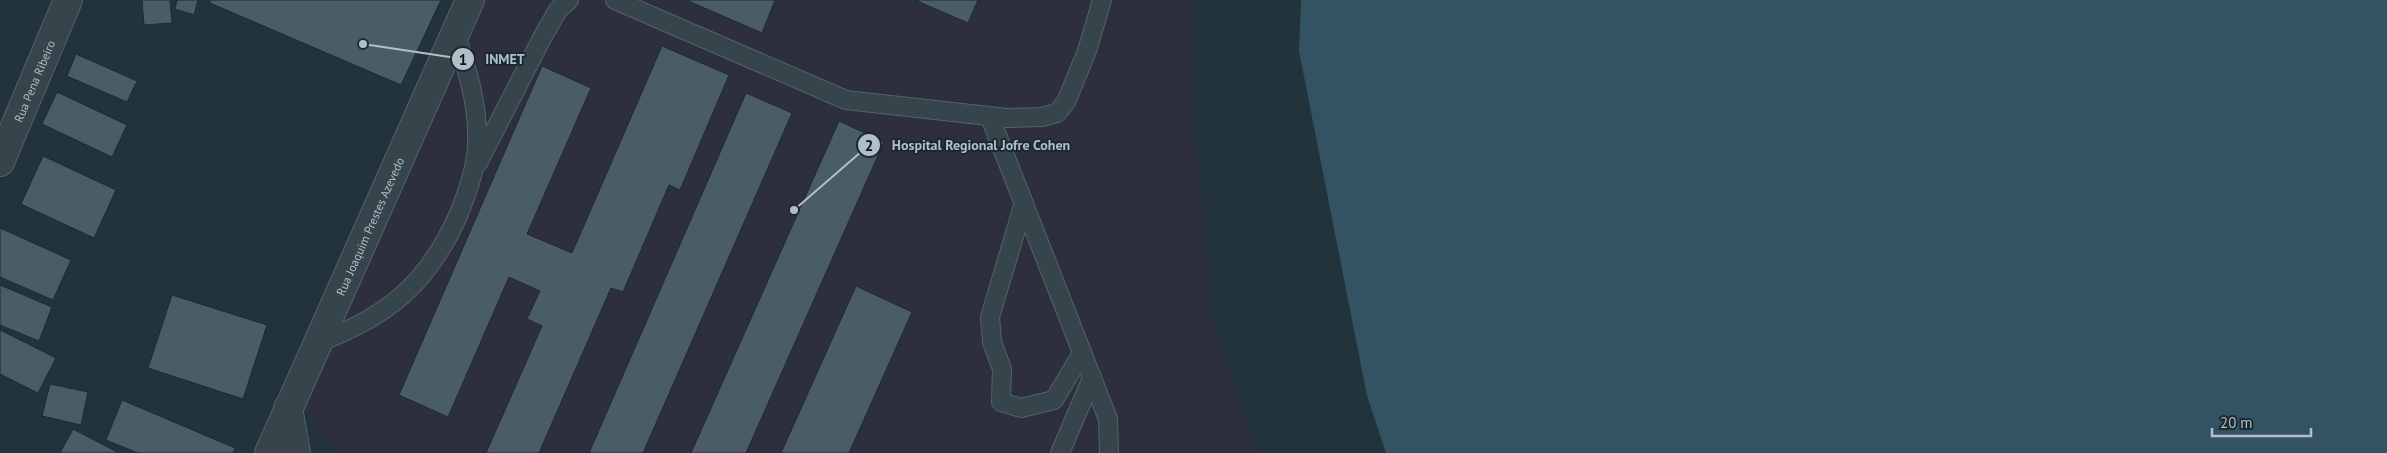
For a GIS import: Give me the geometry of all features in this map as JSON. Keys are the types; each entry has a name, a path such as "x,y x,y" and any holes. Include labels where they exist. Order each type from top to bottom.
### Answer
{"street":[{"name":"Rua Pena Ribeiro","path":"0,162 68,0"},
{"name":"Rua Joaquim Prestes Azevedo","path":"269,453 470,0"},
{"path":"288,408 296,453"}],"lane":[{"path":"317,343 357,327 411,289 442,247 456,219 472,175 542,38 558,10 569,0"},
{"path":"615,0 846,100 990,117 1025,118 1057,113 1066,102 1092,37 1102,0"},
{"path":"455,33 468,70 476,118 477,145 472,175"},
{"path":"990,117 1108,419 1109,453"},
{"path":"1024,203 990,317 992,342 1002,368 1001,402 1021,408 1054,400 1082,353"},
{"path":"1060,453 1092,378"}],"shaded area":[{"path":"479,0 1196,0 1192,95 1213,326 1257,453 340,453 299,402"},
{"path":"1301,0 2387,0 2387,453 1386,453 1367,396 1299,51"}],"building":[{"path":"142,0 170,0 172,23 144,25"},
{"path":"177,0 198,0 194,15 175,9"},
{"path":"210,0 441,0 401,85 210,3"},
{"path":"686,0 775,0 762,33"},
{"path":"915,0 978,0 968,23"},
{"path":"662,46 729,75 680,190 669,185 623,292 611,288 539,453 486,453 542,326 527,319 540,291 509,277 448,417 399,395 542,66 591,88 527,234 572,253"},
{"path":"76,54 137,81 127,102 67,76"},
{"path":"57,92 127,125 112,157 42,124"},
{"path":"746,93 792,113 643,453 589,453"},
{"path":"839,121 884,142 746,453 691,453"},
{"path":"43,156 116,190 94,238 21,204"},
{"path":"0,228 71,260 53,300 0,277"},
{"path":"0,285 52,307 39,341 0,325"},
{"path":"856,286 912,312 849,453 781,453"},
{"path":"172,295 267,325 243,399 148,368"},
{"path":"0,330 56,358 38,393 0,374"},
{"path":"50,384 88,392 81,425 42,416"},
{"path":"122,400 235,448 233,453 138,453 106,440"},
{"path":"73,429 119,453 60,453"}],"place":[{"name":"INMET","path":"363,44"},
{"name":"Hospital Regional Jofre Cohen","path":"794,210"}]}
